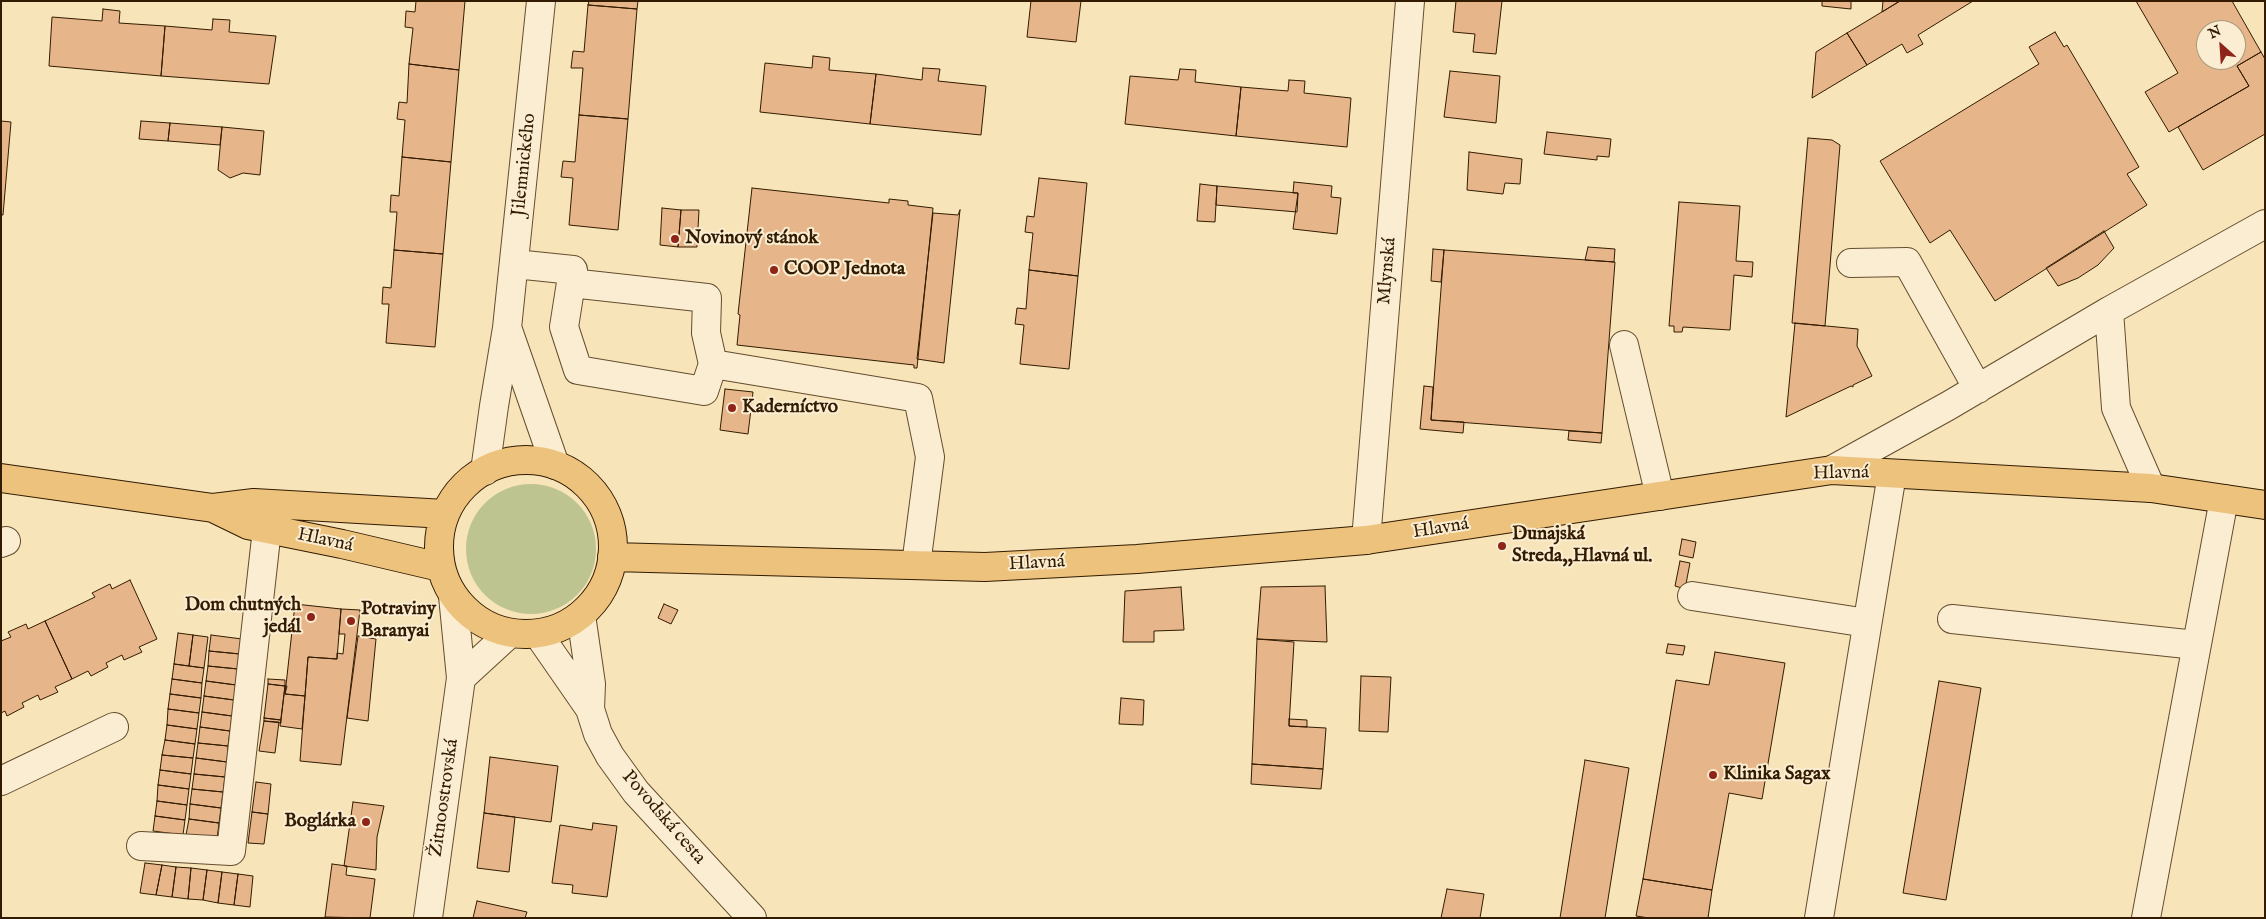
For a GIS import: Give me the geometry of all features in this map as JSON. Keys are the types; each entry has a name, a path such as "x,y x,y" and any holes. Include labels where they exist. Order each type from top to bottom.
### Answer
{"main road":[{"path":"515,461 536,461 555,466 580,480 600,501 611,528 612,556 609,573 593,603 581,615 560,627 538,634 510,634 478,621 453,596 440,566 438,545 445,514 457,493 485,470 515,461"},
{"name":"Hlavná","path":"612,556 985,567 1127,560 1366,540 1832,470 2151,488 2265,506"},
{"name":"Hlavná","path":"1,478 214,508 254,503 445,514"},
{"name":"Hlavná","path":"214,508 248,526 440,566"}],"street":[{"name":"Jilemnického","path":"485,470 507,328 541,1"},
{"name":"Mlynská","path":"1366,540 1410,1"},
{"path":"1832,470 1978,389 2109,311 2265,224"},
{"path":"1852,264 1907,262 1978,389"},
{"path":"514,264 573,270 564,327 578,370 704,391 713,364 706,333 707,298 571,283"},
{"path":"2109,311 2116,408 2151,488"},
{"name":"Jilemnického","path":"507,328 555,466"},
{"path":"1624,345 1660,496"},
{"path":"713,364 918,398 930,457 916,566"},
{"path":"1819,918 1892,474"},
{"path":"2146,918 2224,499"},
{"path":"141,846 231,852 267,529"},
{"name":"Žitnoostrovská","path":"428,918 461,678 453,596"},
{"path":"1692,596 1867,623"},
{"name":"Povodská cesta","path":"581,615 591,684 590,709"},
{"path":"1952,619 2196,645"},
{"path":"461,678 510,634"},
{"name":"Povodská cesta","path":"538,634 590,709 598,734 610,756 636,792 752,918"},
{"path":"1,781 114,727"}],"green space":[{"path":"531,484 556,489 577,503 591,524 596,549 591,574 577,595 556,609 531,614 506,609 485,595 471,574 466,549 471,524 485,503 506,489"}],"building":[{"path":"416,1 465,1 459,70 409,64 413,28 405,27 406,11 415,12"},
{"path":"589,1 638,1 637,9 588,5"},
{"path":"1031,1 1081,1 1076,42 1027,37"},
{"path":"1456,1 1502,1 1496,54 1473,52 1475,34 1453,32"},
{"path":"1822,1 1851,1 1851,9 1822,6"},
{"path":"1883,1 1900,1 1882,12"},
{"path":"1900,1 1973,1 1918,35 1923,44 1907,53 1902,44 1867,65 1847,33"},
{"path":"2136,1 2232,1 2243,20 2196,20 2196,70 2239,70 2249,86 2169,132 2145,92 2178,73"},
{"path":"588,5 637,9 628,119 579,115 583,68 571,68 573,51 584,52"},
{"path":"103,9 120,11 119,23 165,26 161,76 49,66 52,17 102,21"},
{"path":"213,19 230,20 229,32 276,36 269,84 161,76 165,26 212,30"},
{"path":"2246,26 2261,52 2246,61"},
{"path":"2055,32 2064,47 2067,45 2139,167 2127,174 2147,205 1995,301 1950,230 1930,243 1880,161 2039,64 2029,47"},
{"path":"1847,33 1867,65 1812,98 1816,52"},
{"path":"2261,52 2265,59 2265,134 2203,170 2178,127 2249,86 2239,70 2246,70 2246,61"},
{"path":"813,56 830,58 829,70 876,74 870,124 760,112 765,63 812,68"},
{"path":"409,64 459,70 451,162 402,157 405,120 397,119 399,102 407,103"},
{"path":"923,68 940,69 938,81 986,86 981,135 870,124 876,74 922,80"},
{"path":"1180,69 1196,70 1195,82 1241,87 1236,136 1125,124 1130,76 1178,80"},
{"path":"1450,71 1500,76 1496,123 1444,117"},
{"path":"1289,80 1305,81 1304,93 1351,98 1347,147 1236,136 1241,87 1288,91"},
{"path":"579,115 628,119 618,230 569,225 573,178 561,177 563,161 575,162"},
{"path":"1,121 11,122 3,215 1,215"},
{"path":"141,121 170,123 168,141 139,139"},
{"path":"170,123 222,127 220,145 168,141"},
{"path":"222,127 264,131 260,175 243,173 230,178 218,170"},
{"path":"1547,132 1611,139 1609,157 1597,156 1597,160 1544,154"},
{"path":"1808,138 1832,140 1840,145 1825,326 1792,323"},
{"path":"1469,152 1522,159 1520,184 1505,183 1503,194 1467,190"},
{"path":"402,157 451,162 443,254 394,250 397,212 390,212 391,195 399,196"},
{"path":"1039,178 1087,183 1078,276 1029,270 1033,233 1025,232 1027,216 1034,217"},
{"path":"1294,182 1332,186 1331,197 1341,198 1337,234 1293,229 1298,193 1293,193"},
{"path":"1200,184 1217,186 1215,222 1197,221"},
{"path":"1217,186 1298,193 1297,212 1216,205"},
{"path":"752,188 889,203 889,199 908,201 908,205 933,208 917,368 914,368 914,365 737,345 740,315 738,314"},
{"path":"1679,202 1740,206 1736,261 1753,262 1752,277 1734,275 1730,330 1683,327 1682,332 1674,332 1674,326 1669,326"},
{"path":"662,208 681,210 678,247 660,245"},
{"path":"681,210 699,210 697,247 678,247"},
{"path":"960,210 944,363 917,359 933,213 958,215"},
{"path":"2104,231 2114,248 2098,265 2078,278 2058,286 2046,268"},
{"path":"1588,247 1615,249 1614,262 1585,260"},
{"path":"1433,249 1444,250 1441,282 1431,281"},
{"path":"394,250 443,254 435,347 386,343 389,304 382,304 383,287 391,288"},
{"path":"1444,250 1615,262 1602,433 1431,420"},
{"path":"1029,270 1078,276 1069,369 1020,364 1024,325 1015,324 1017,308 1026,309"},
{"path":"1795,323 1858,329 1857,346 1872,376 1853,385 1853,387 1851,386 1786,417"},
{"path":"1424,386 1433,387 1431,420 1464,422 1463,433 1420,429"},
{"path":"725,389 753,392 748,434 720,430"},
{"path":"1569,431 1602,433 1601,443 1568,440"},
{"path":"1682,539 1696,542 1693,558 1679,555"},
{"path":"1680,561 1690,563 1685,589 1675,586"},
{"path":"130,580 157,639 139,647 142,652 124,660 122,655 106,663 108,667 91,676 88,671 72,679 45,621 95,597 92,593 110,584 112,589"},
{"path":"1325,586 1327,642 1257,639 1261,587"},
{"path":"1181,587 1184,630 1154,631 1154,642 1123,642 1125,591"},
{"path":"295,604 341,609 337,659 308,657 305,696 285,694"},
{"path":"664,604 678,610 671,624 658,618"},
{"path":"341,609 360,610 341,765 300,761 308,657 337,659 337,653 343,654 345,634 339,634"},
{"path":"45,621 72,679 55,687 58,692 40,700 38,695 22,703 24,707 7,716 5,711 1,713 1,641 11,637 8,632 26,624 28,629"},
{"path":"178,633 193,635 189,666 174,664"},
{"path":"193,635 208,637 204,668 189,666"},
{"path":"211,635 242,639 240,654 209,651"},
{"path":"358,636 376,639 368,721 347,718"},
{"path":"1257,639 1294,642 1289,726 1326,728 1323,769 1252,764"},
{"path":"1668,644 1685,646 1683,655 1666,653"},
{"path":"209,651 240,654 238,669 208,666"},
{"name":"Klinika Sagax","path":"1715,652 1785,663 1762,799 1729,793 1712,890 1643,879 1676,680 1709,685"},
{"path":"174,664 204,668 202,683 172,679"},
{"path":"208,666 238,669 236,685 206,681"},
{"path":"1361,676 1391,677 1388,732 1359,731"},
{"path":"172,679 202,683 201,698 170,694"},
{"path":"268,679 285,680 285,686 268,684"},
{"path":"206,681 236,685 234,700 204,696"},
{"path":"1939,681 1981,688 1946,900 1903,893"},
{"path":"268,684 285,686 281,720 264,718"},
{"path":"285,686 287,686 285,694 305,696 302,729 280,726"},
{"path":"170,694 201,698 199,713 168,709"},
{"path":"204,696 234,700 232,716 202,712"},
{"path":"1121,698 1144,700 1143,725 1119,724"},
{"path":"168,709 199,713 197,729 167,725"},
{"path":"202,712 232,716 230,731 200,727"},
{"path":"264,718 281,720 281,723 264,721"},
{"path":"1289,719 1307,720 1307,727 1289,726"},
{"path":"264,721 279,722 275,753 259,751"},
{"path":"167,725 197,729 195,744 165,740"},
{"path":"200,727 230,731 228,746 198,743"},
{"path":"165,740 195,744 193,758 162,755"},
{"path":"198,743 228,746 227,762 196,758"},
{"path":"162,755 193,758 191,774 160,770"},
{"path":"490,757 558,766 551,822 484,813"},
{"path":"196,758 227,762 225,777 194,774"},
{"path":"1585,760 1629,768 1605,918 1560,918"},
{"path":"1252,764 1323,769 1321,789 1251,784"},
{"path":"160,770 191,774 189,789 158,785"},
{"path":"194,774 225,777 223,792 192,789"},
{"path":"256,782 271,784 268,814 252,812"},
{"path":"158,785 189,789 187,805 157,801"},
{"path":"192,789 223,792 221,808 190,804"},
{"path":"157,801 187,805 185,820 155,816"},
{"path":"353,802 384,806 377,837 376,870 344,866"},
{"path":"190,804 221,808 219,823 189,819"},
{"path":"252,812 268,814 264,844 248,843"},
{"path":"484,813 515,817 509,872 477,868"},
{"path":"155,816 185,820 183,835 153,831"},
{"path":"189,819 219,823 217,839 186,835"},
{"path":"593,823 617,826 607,897 572,893 573,885 552,883 560,825 592,830"},
{"path":"145,863 162,865 156,895 140,893"},
{"path":"332,864 347,866 346,875 375,879 370,918 325,917"},
{"path":"162,865 176,867 172,897 156,895"},
{"path":"176,867 191,868 188,899 172,897"},
{"path":"191,868 207,870 203,900 188,899"},
{"path":"207,870 222,872 218,903 203,900"},
{"path":"222,872 238,874 234,905 218,903"},
{"path":"238,874 253,876 250,907 234,905"},
{"path":"1643,879 1712,890 1708,918 1649,918 1636,916"},
{"path":"1447,889 1484,894 1480,918 1441,918"},
{"path":"477,901 527,912 525,918 473,918"}],"place":[{"name":"Novinový stánok","path":"675,239"},
{"name":"COOP Jednota","path":"774,270"},
{"name":"Kaderníctvo","path":"732,408"},
{"name":"Dunajská Streda,,Hlavná ul.","path":"1502,546"},
{"name":"Dom chutných jedál","path":"311,617"},
{"name":"Potraviny Baranyai","path":"351,621"},
{"name":"Klinika Sagax","path":"1713,775"},
{"name":"Boglárka","path":"366,822"}]}
